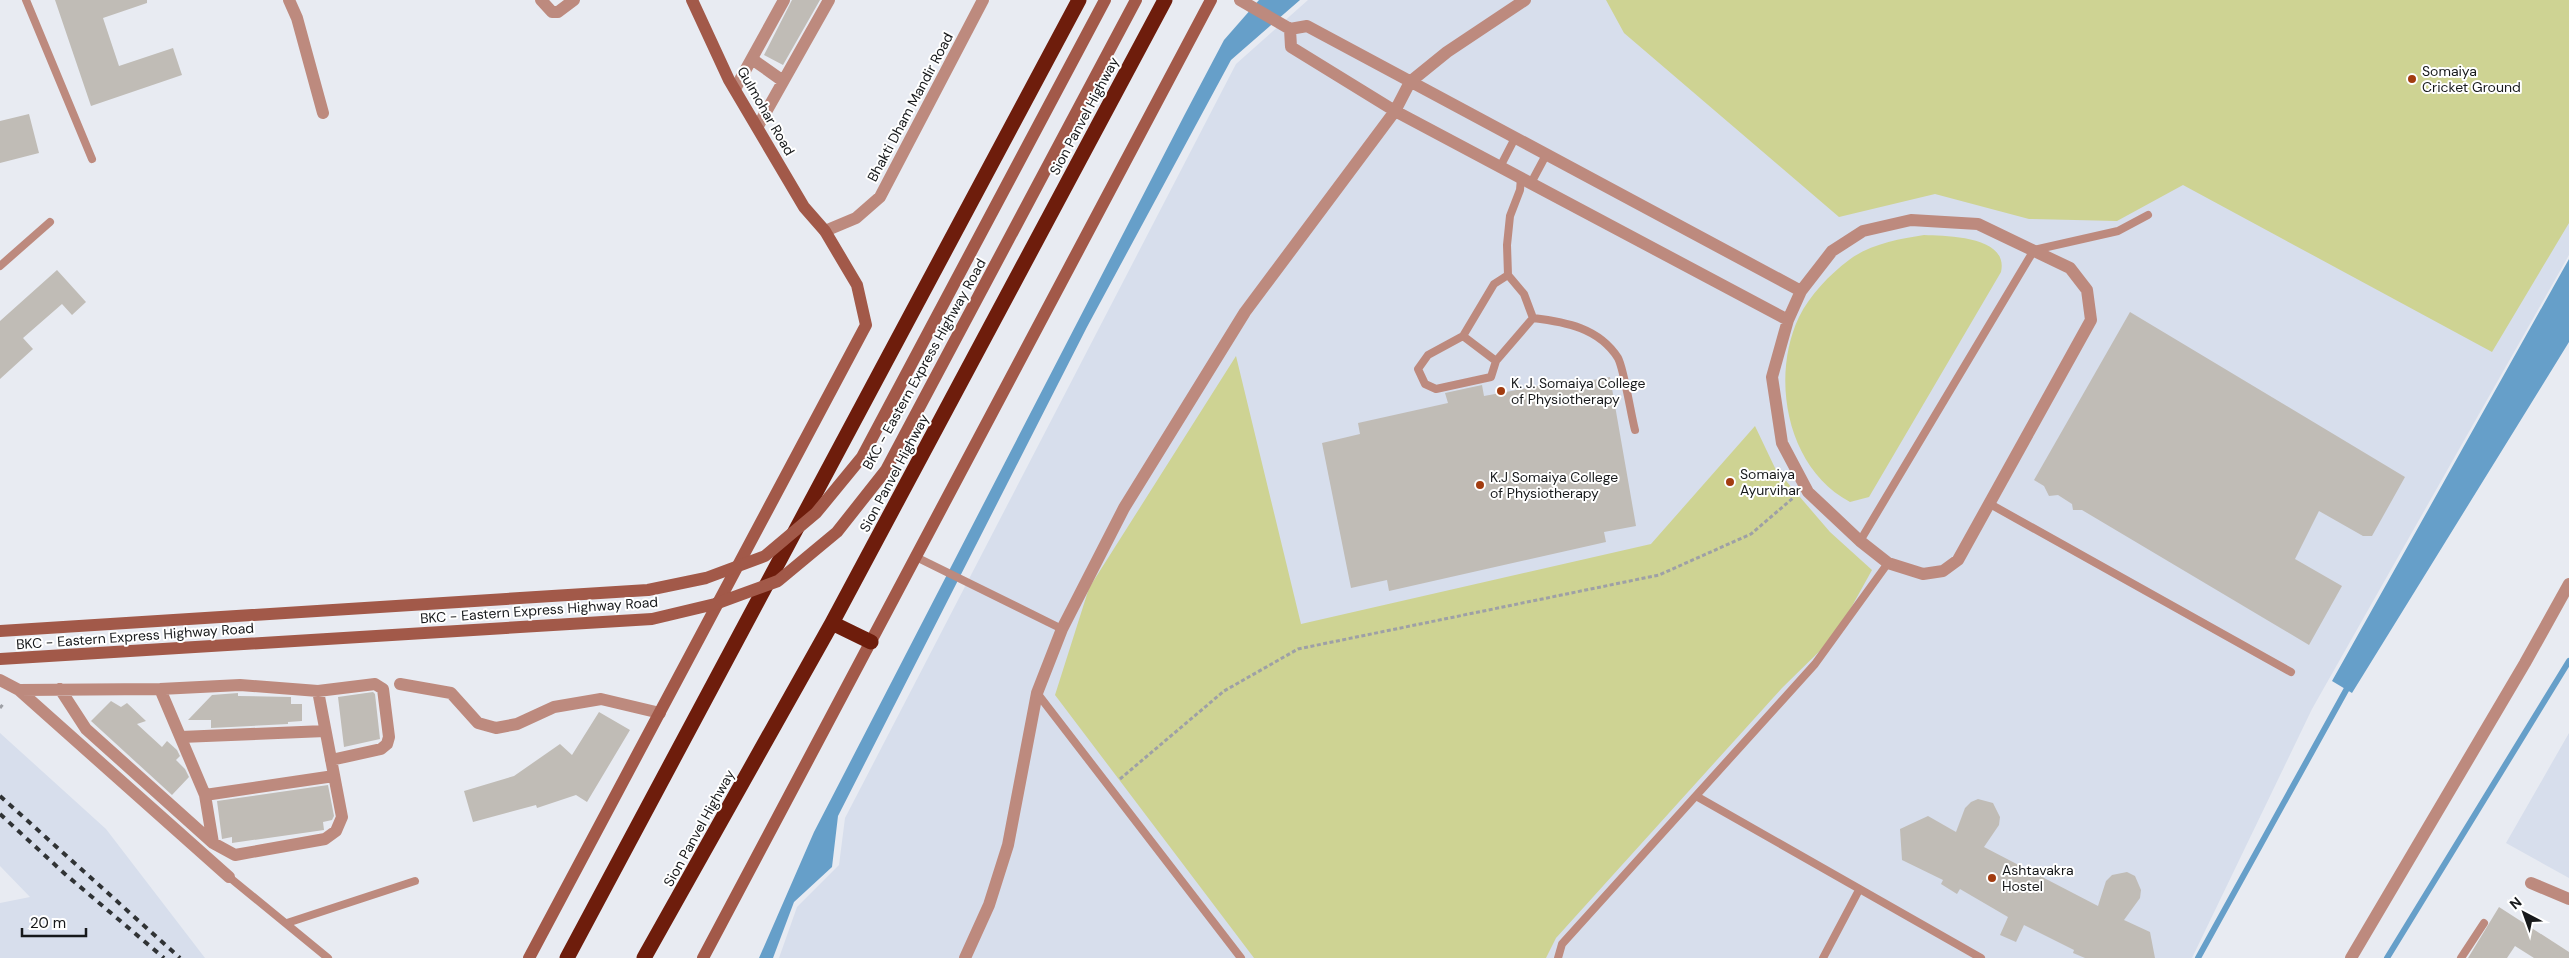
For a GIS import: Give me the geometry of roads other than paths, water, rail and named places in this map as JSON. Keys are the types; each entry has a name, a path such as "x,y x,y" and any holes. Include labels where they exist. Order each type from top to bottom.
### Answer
{"highway":[{"path":"567,958 1079,0"},
{"name":"Sion Panvel Highway","path":"644,958 832,623 1165,0"},
{"path":"832,623 871,642"}],"main road":[{"name":"Gulmohar Road","path":"529,958 866,325 857,286 825,230 804,207 735,89 692,0"},
{"name":"BKC - Eastern Express Highway Road","path":"0,631 648,590 706,578 765,556 816,513 862,457 1105,0"},
{"name":"BKC - Eastern Express Highway Road","path":"0,659 652,619 715,604 778,581 837,532 886,470 1136,0"},
{"path":"703,958 1211,0"}],"street":[{"path":"289,0 297,18 322,113"},
{"path":"541,0 552,12 558,12 574,0"},
{"path":"735,89 784,0"},
{"path":"758,126 829,0"},
{"name":"Bhakti Dham Mandir Road","path":"825,230 856,218 880,197 983,0"},
{"path":"1240,0 1286,27 1307,26 1801,291"},
{"path":"965,958 989,905 1008,845 1037,693 1062,629 1124,508 1245,312 1395,110 1410,82 1447,52 1525,0"},
{"path":"1286,27 1292,47 1395,110 1788,320"},
{"path":"752,59 783,81"},
{"path":"1911,220 1978,224 2034,250 2070,268 2087,290 2091,320 1958,560 1943,571 1923,574 1888,563 1860,541 1808,492 1782,443 1772,377 1788,320 1801,291 1832,251 1863,231 1911,220"},
{"path":"2351,958 2525,663 2569,584"},
{"path":"0,680 19,690 229,876"},
{"path":"19,690 160,689 240,685 318,691 375,684 383,689 389,737 386,744 381,749 331,760"},
{"path":"400,684 451,692 478,723 496,728 516,724 554,707 601,699 660,713"},
{"path":"160,689 205,795 213,843"},
{"path":"60,690 86,729 213,843 235,854 325,839 336,831 342,817 318,691"},
{"path":"181,737 325,731"},
{"path":"205,795 334,776"},
{"path":"2531,883 2569,899"}],"lane":[{"path":"26,0 92,159"},
{"path":"1500,166 1515,138"},
{"path":"1533,318 1524,294 1508,275 1507,245 1510,216 1520,190 1546,155"},
{"path":"1860,541 2034,250 2118,231 2148,215"},
{"path":"0,266 50,222"},
{"path":"1508,275 1494,284 1463,336 1428,355 1418,369 1426,384 1436,388 1491,377 1496,361 1533,318"},
{"path":"1533,318 1562,322 1587,330 1605,343 1618,359 1635,430"},
{"path":"1463,336 1496,361"},
{"path":"1990,504 2290,672"},
{"path":"916,557 1062,629"},
{"path":"1558,958 1562,944 1815,664 1888,563"},
{"path":"1037,693 1241,958"},
{"path":"1696,796 1981,958"},
{"path":"229,876 328,958"},
{"path":"287,923 415,881"},
{"path":"1823,958 1860,890"},
{"path":"2460,958 2484,923"}],"water":[{"path":"1259,0 1300,0 1231,60 1087,327 838,816 832,867 794,902 773,958 759,958 814,832 1185,114 1224,40"},
{"path":"2569,259 2569,342 2352,693 2332,681"}],"waterway":[{"path":"2387,958 2569,661"},
{"path":"2198,958 2350,683"}],"railway":[{"path":"0,796 180,958"},
{"path":"0,814 65,874 164,958"}],"place":[{"name":"Somaiya Cricket Ground","path":"2412,79"},
{"name":"K. J. Somaiya College of Physiotherapy","path":"1501,391"},
{"name":"Somaiya Ayurvihar","path":"1730,482"},
{"name":"K.J Somaiya College of Physiotherapy","path":"1480,485"},
{"name":"Ashtavakra Hostel","path":"1992,878"}]}
